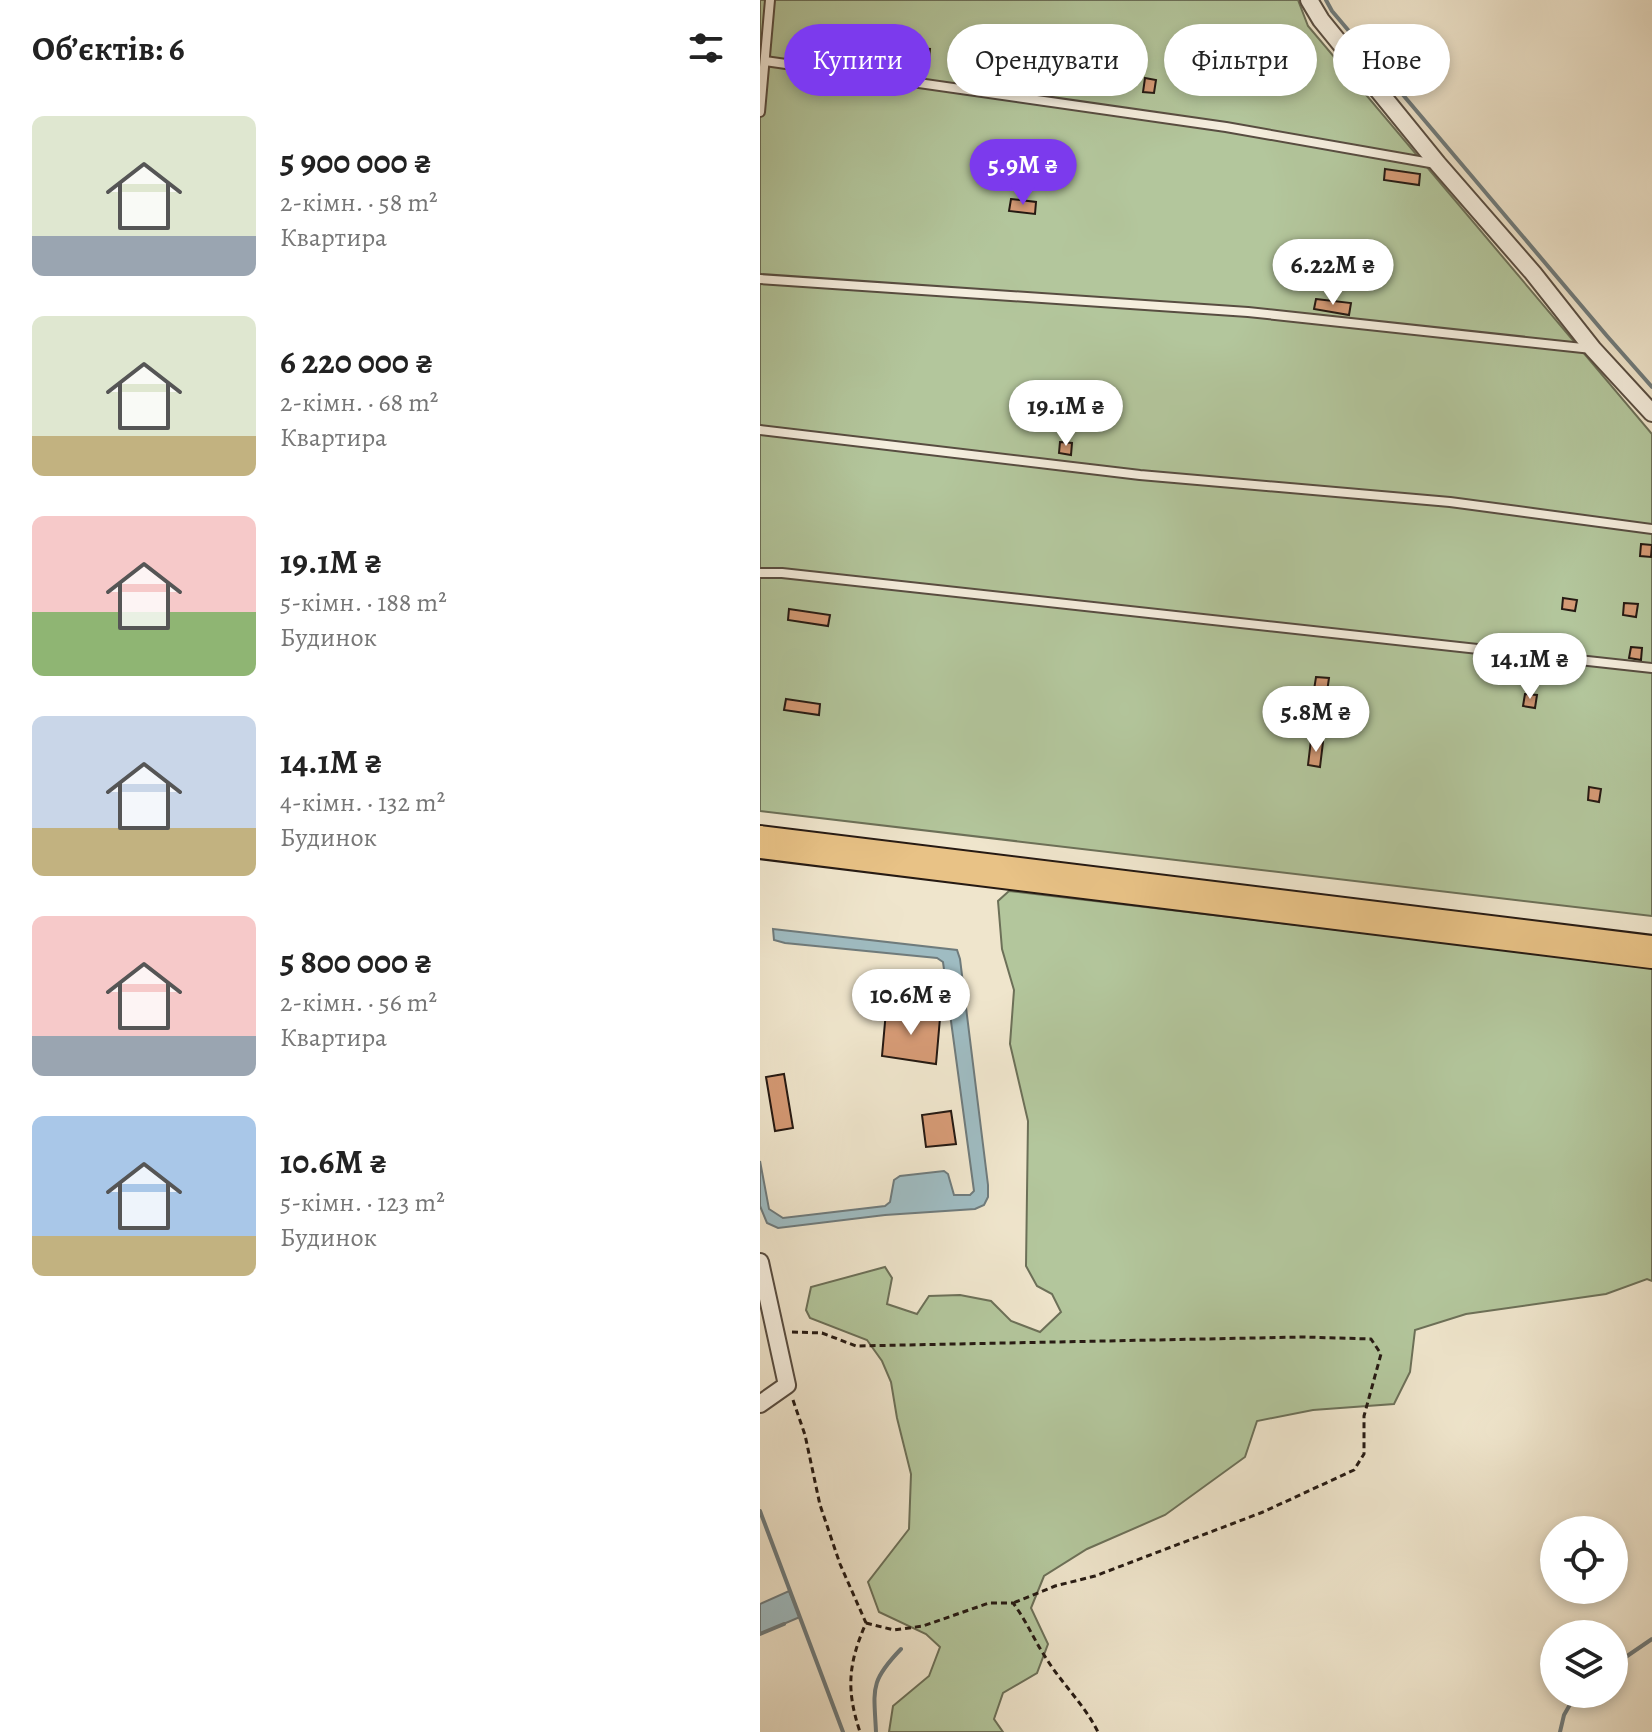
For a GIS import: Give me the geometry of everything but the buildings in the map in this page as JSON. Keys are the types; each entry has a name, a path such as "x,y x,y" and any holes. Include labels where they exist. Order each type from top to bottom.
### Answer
{"highway":[{"path":"760,842 1652,952"}],"street":[{"path":"1309,0 1321,20 1438,164 1533,273 1593,349 1652,413"},
{"path":"760,1262 787,1385 760,1404"}],"lane":[{"path":"760,112 765,61 762,46 770,0"},
{"path":"765,61 1226,127 1438,164"},
{"path":"760,279 1248,312 1593,349"},
{"path":"760,430 1140,475 1450,502 1652,529"},
{"path":"760,573 1652,668"}],"path":[{"path":"775,1331 822,1333 856,1346 1303,1337 1371,1339 1381,1354 1364,1416 1364,1454 1354,1470 1263,1512 1095,1576 1055,1586 1013,1603 989,1603 923,1626 894,1630 866,1623"},
{"path":"787,1385 805,1435 820,1505 840,1564 866,1623 850,1668 852,1706 860,1732"},
{"path":"1013,1603 1028,1623 1046,1658 1086,1708 1098,1732"}],"green space":[{"path":"760,0 1298,0 1307,24 1164,24 1164,96 1317,96 1317,37 1333,56 1333,96 1367,96 1652,434 1652,916 760,811"},
{"path":"1009,891 1652,967 1652,1281 1647,1279 1606,1294 1466,1314 1415,1330 1410,1372 1394,1404 1313,1410 1257,1421 1245,1457 1165,1515 1087,1549 1044,1576 1031,1608 1048,1644 1037,1673 1003,1693 994,1719 1003,1732 889,1732 893,1706 929,1676 940,1647 926,1634 879,1612 868,1582 909,1529 911,1474 891,1382 882,1361 867,1340 810,1318 806,1310 811,1287 885,1267 892,1278 887,1304 917,1314 929,1296 960,1295 991,1301 1011,1321 1040,1332 1061,1312 1052,1294 1037,1286 1026,1266 1028,1121 1010,1044 1014,990 1002,949 998,901"}],"water":[{"path":"773,929 957,950 988,1185 984,1205 975,1209 885,1215 778,1228 767,1223 760,1206 760,1161 769,1209 783,1218 885,1206 890,1202 894,1180 900,1176 944,1171 948,1174 954,1195 970,1195 974,1191 943,962 937,958 785,943 774,940"},
{"path":"789,1591 800,1617 760,1634 760,1604"}],"waterway":[{"path":"1326,0 1332,11 1652,387"},
{"path":"760,1511 843,1732"},
{"path":"760,1634 784,1624"},
{"path":"1628,1655 1652,1639"},
{"path":"876,1732 878,1678 901,1649"},
{"path":"1560,1732 1568,1708"}]}
